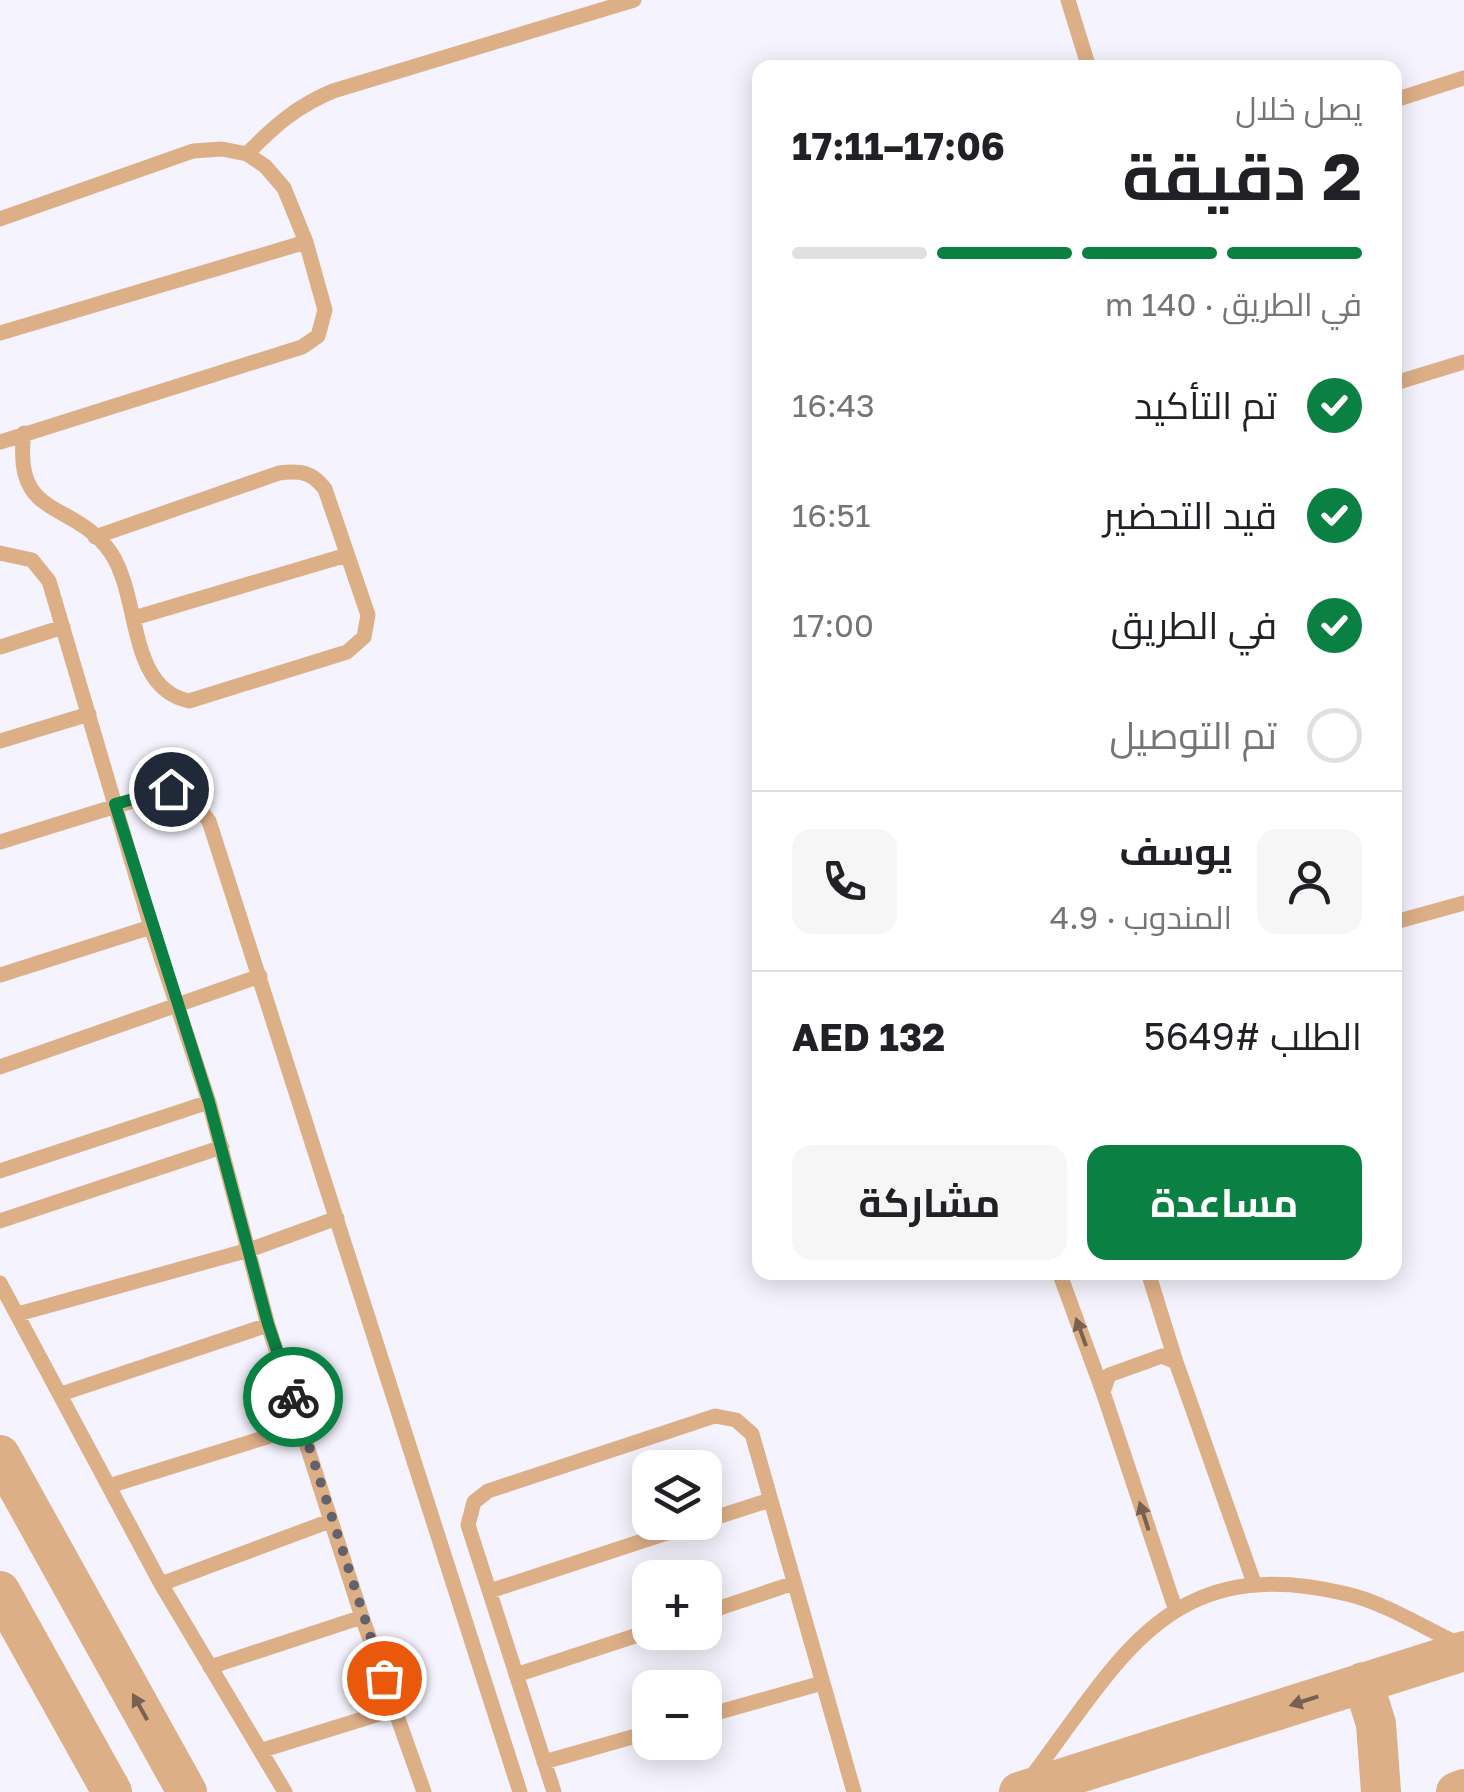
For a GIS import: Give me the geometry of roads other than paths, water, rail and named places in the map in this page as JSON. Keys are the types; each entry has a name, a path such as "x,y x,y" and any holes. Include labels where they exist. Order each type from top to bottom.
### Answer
{"street":[{"path":"0,1455 188,1792"},
{"path":"0,1591 112,1792"},
{"path":"1020,1792 1464,1649"},
{"path":"1363,1682 1376,1724 1381,1792"},
{"path":"1456,1792 1464,1790"}],"lane":[{"path":"247,154 280,120 306,102 333,91 634,0"},
{"path":"1068,0 1086,60"},
{"path":"1402,98 1464,78"},
{"path":"0,220 193,151 222,148 247,154 266,166 284,188 306,242 325,310 318,336 302,346 0,442"},
{"path":"0,333 306,242"},
{"path":"1402,382 1464,362"},
{"path":"24,433 20,462 26,483 36,496 96,537 110,552 120,572 154,682 171,697 189,700 347,652 364,637 368,616 325,490 316,476 296,471 279,473 96,537"},
{"path":"0,553 10,552 32,560 49,581 151,928 209,1102 268,1324 330,1521 424,1792"},
{"path":"134,618 347,555"},
{"path":"0,646 63,628"},
{"path":"0,740 88,714"},
{"path":"0,842 171,789 185,790 210,821 520,1792"},
{"path":"1402,920 1464,903"},
{"path":"0,975 151,928"},
{"path":"0,1067 260,976"},
{"path":"0,1171 209,1102"},
{"path":"0,1222 222,1147"},
{"path":"18,1314 249,1250 337,1218"},
{"path":"1062,1280 1175,1608"},
{"path":"1150,1280 1254,1583"},
{"path":"0,1283 161,1584 286,1792"},
{"path":"61,1394 268,1324"},
{"path":"1103,1392 1109,1375 1162,1356 1176,1362"},
{"path":"554,1792 468,1525 474,1502 488,1491 715,1416 736,1420 752,1434 854,1792"},
{"path":"109,1486 302,1426"},
{"path":"722,1516 770,1500"},
{"path":"161,1584 330,1521"},
{"path":"490,1591 647,1540"},
{"path":"722,1606 794,1583"},
{"path":"1020,1792 1133,1642 1175,1608 1224,1588 1254,1583 1350,1594 1464,1649"},
{"path":"210,1666 362,1617"},
{"path":"516,1675 632,1637"},
{"path":"722,1711 822,1683"},
{"path":"263,1750 395,1708"},
{"path":"544,1762 632,1737"}]}
